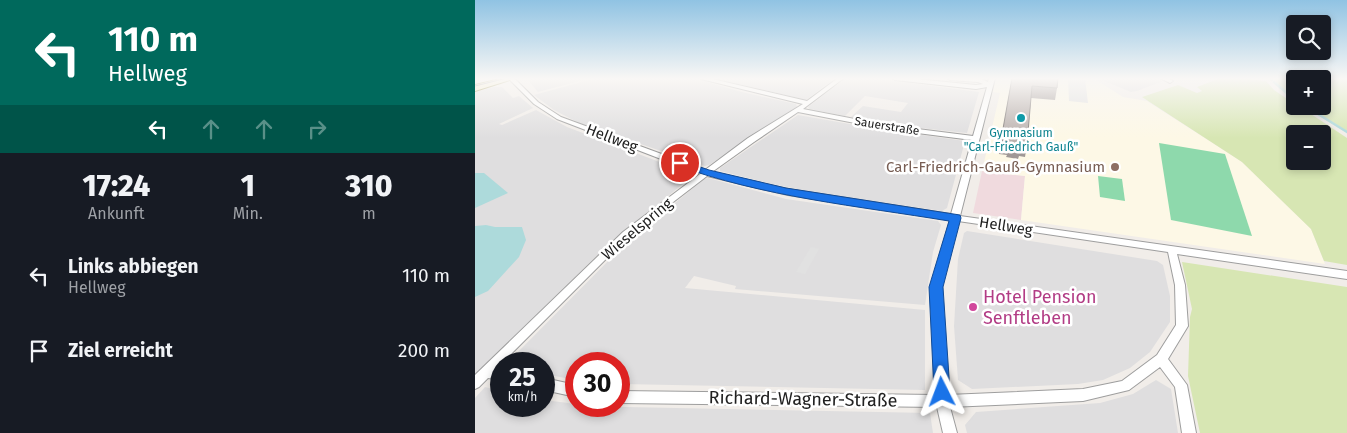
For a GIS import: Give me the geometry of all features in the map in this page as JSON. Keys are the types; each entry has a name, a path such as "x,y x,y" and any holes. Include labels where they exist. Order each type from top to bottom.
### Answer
{"street":[{"name":"Hellweg","path":"531,98 559,118 706,173 795,193 1347,275"},
{"path":"788,98 808,103"},
{"name":"Wieselspring","path":"475,384 626,234 706,173 814,98"},
{"path":"950,433 942,401 936,287 986,98"},
{"name":"Sauerstraße","path":"798,110 886,126 976,138"},
{"name":"Richard-Wagner-Straße","path":"630,397 942,401 1083,396 1125,386 1161,359 1182,326 1180,284 1172,250"},
{"path":"1161,359 1181,385 1189,433"},
{"path":"486,372 490,373"}],"shaded area":[{"path":"475,98 522,98 533,108 499,124 502,125 536,110 567,127 694,175 609,244 499,352 490,352 490,360 475,375"},
{"path":"538,98 770,98 796,104 797,107 705,166 579,123 554,110"},
{"path":"820,98 863,98 845,116 809,109 808,107"},
{"path":"879,98 977,98 967,133 892,125 851,117 863,106 901,112 908,103"},
{"name":"Carl-Friedrich-Gauß-Gymnasium","path":"999,98 1130,98 1147,101 1242,162 1311,229 1325,264 1021,220 1025,176 982,171"},
{"path":"1069,98 1087,98 1088,103 1069,101"},
{"path":"798,115 965,141 947,208 942,211 818,193 720,171 720,168"},
{"path":"982,171 1025,176 1021,220 973,213"},
{"path":"708,178 786,199 938,221 941,225 933,252 925,305 735,289 736,286 694,276 685,288 925,310 925,390 630,384 630,352 565,352 565,378 555,376 555,352 518,352 622,247 704,179"},
{"path":"967,231 1157,261 1163,265 1170,296 1170,322 1150,352 1130,368 1103,380 1078,384 972,389 958,380 954,326 958,259 964,233"},
{"path":"811,247 819,249 805,274 796,272"},
{"path":"1156,380 1171,389 1178,433 967,433 965,425 976,412 1100,403 1133,394"},
{"path":"485,387 490,388 490,417 555,417 555,401 565,403 565,417 630,417 630,407 930,413 933,433 475,433 475,398"}],"green space":[{"path":"1144,98 1286,98 1286,115 1312,115 1328,125 1286,125 1286,170 1331,170 1331,127 1347,138 1347,265 1324,261 1311,229 1242,162"},
{"path":"1331,98 1347,98 1347,131 1321,115 1331,115"},
{"path":"1159,143 1225,154 1252,236 1171,220"},
{"path":"1098,176 1122,179 1125,201 1100,197"},
{"path":"1182,262 1347,287 1347,433 1200,433 1188,376 1190,317 1192,309"}],"water":[{"path":"475,173 484,173 508,193 475,208"},
{"path":"475,226 522,227 526,240 519,257 488,291 475,297"}],"building":[{"path":"1008,98 1031,98 1027,144 1009,144 1009,142 1001,140"}],"waterway":[{"path":"1320,115 1347,132"}],"place":[{"name":"Gymnasium \"Carl-Friedrich Gauß\"","path":"1021,118"},
{"name":"Carl-Friedrich-Gauß-Gymnasium","path":"1115,167"},
{"name":"Hotel Pension Senftleben","path":"973,307"}],"route":[{"path":"680,163 706,173 786,191 955,218 936,287 942,392"}]}
